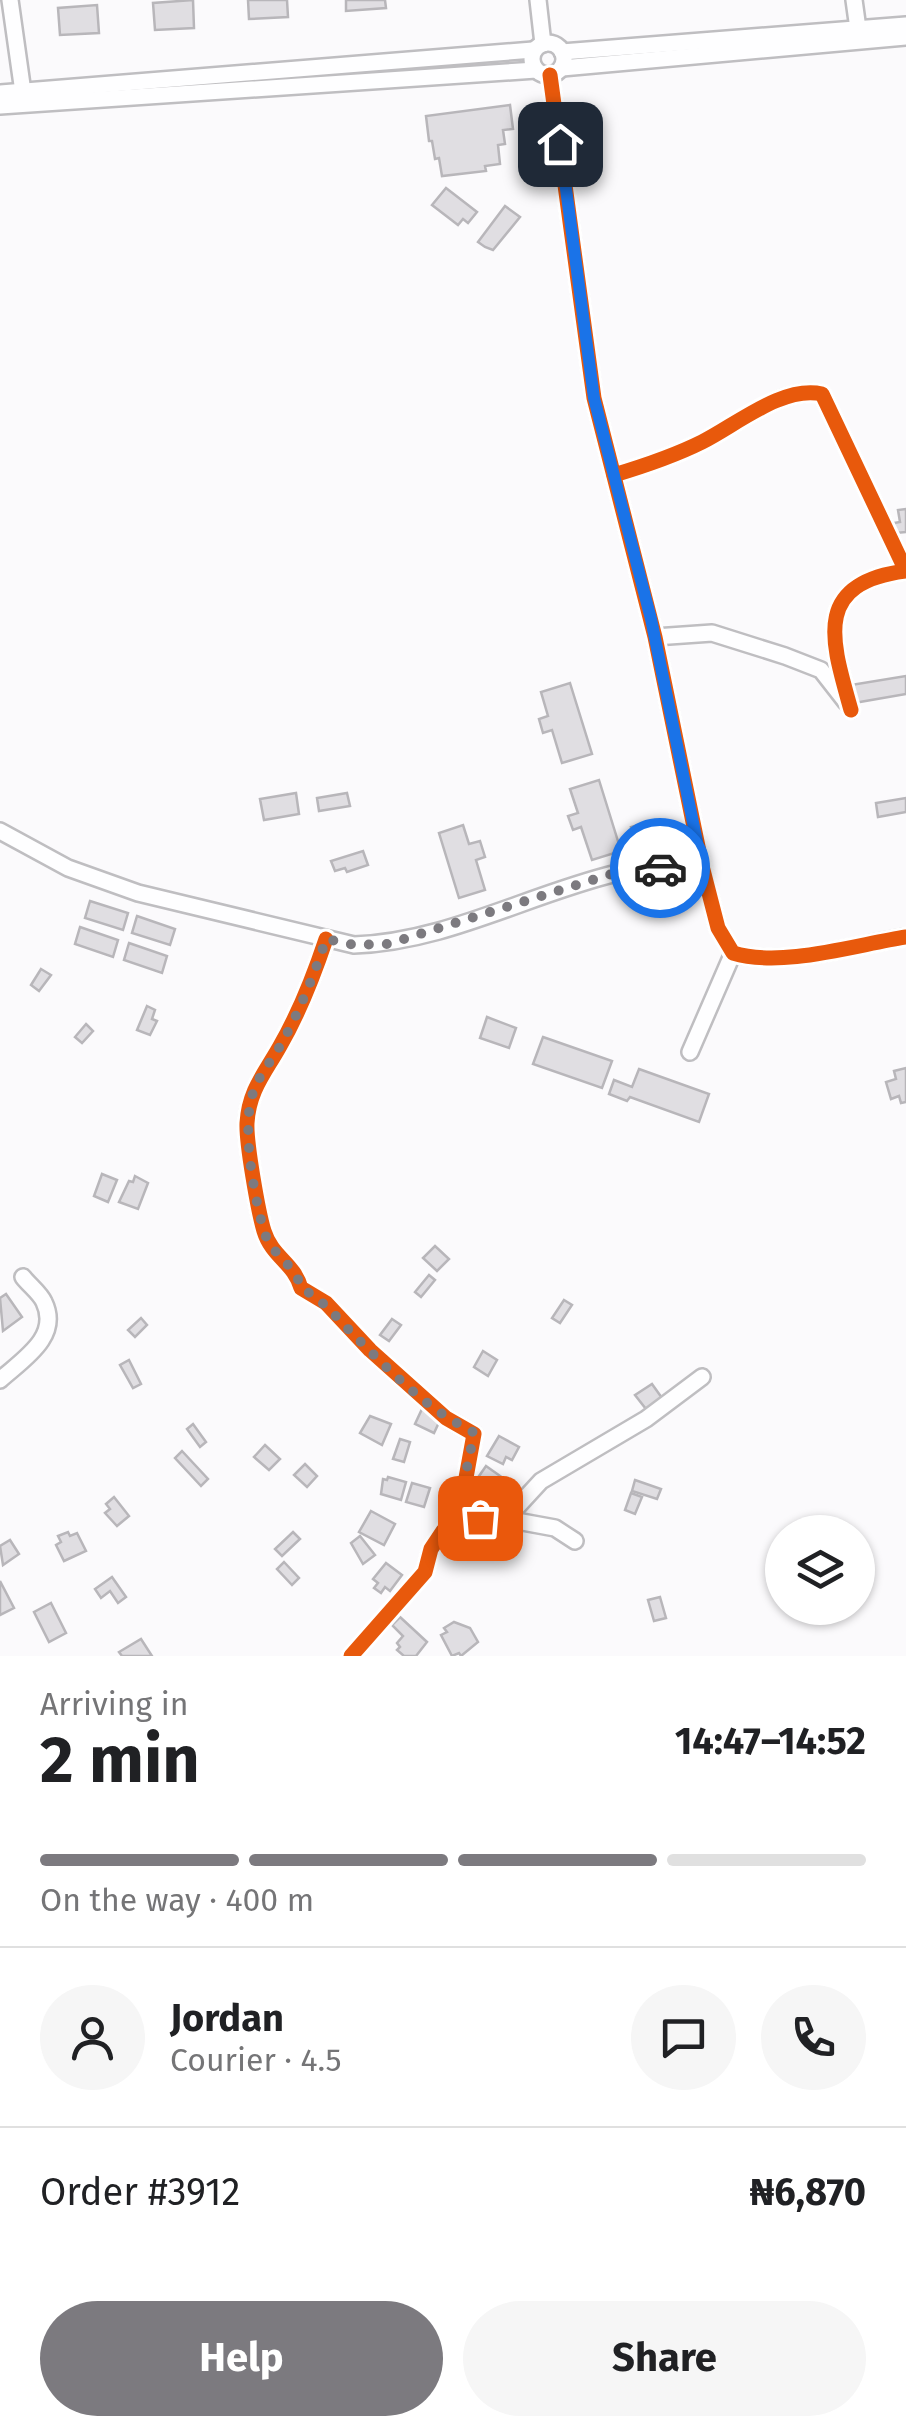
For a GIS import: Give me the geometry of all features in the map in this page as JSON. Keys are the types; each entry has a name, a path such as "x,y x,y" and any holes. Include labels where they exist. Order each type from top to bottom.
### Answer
{"street":[{"path":"10,0 23,92"},
{"path":"538,0 538,47 531,60 552,66"},
{"path":"854,0 858,35"},
{"path":"0,106 552,66 858,35 906,25"},
{"path":"858,35 906,37"},
{"path":"0,93 556,44 552,66 594,398 655,637 702,866 718,928 733,954"},
{"path":"614,475 662,460 748,414 792,396 809,391 822,394 906,571 853,589 839,609 833,637 851,710 821,670 712,634 655,637"},
{"path":"0,831 68,868 138,893 354,945 388,944 615,873 702,866"},
{"path":"733,954 782,958 906,937"},
{"path":"326,939 279,1047 262,1069 252,1096 246,1126 263,1226 270,1249 298,1275 301,1288 326,1302 357,1338 446,1418 474,1434 464,1482 465,1500 459,1516 443,1530 431,1550 425,1572 351,1656"},
{"path":"690,1052 733,954"},
{"path":"0,1380 40,1345 46,1332 44,1302 23,1277"},
{"path":"506,1519 540,1481 646,1420 702,1377"},
{"path":"459,1516 556,1528 575,1540"}],"building":[{"path":"193,0 194,28 155,30 153,3"},
{"path":"248,0 287,0 288,17 249,19"},
{"path":"346,0 385,0 386,8 346,11"},
{"path":"97,5 99,33 60,35 58,8"},
{"path":"510,105 513,129 503,130 505,144 498,145 500,164 485,166 486,171 442,176 439,158 435,159 429,141 426,116"},
{"path":"446,188 477,212 468,223 463,219 458,225 432,205"},
{"path":"505,206 520,217 493,250 485,247 478,242"},
{"path":"906,509 906,532 896,533 894,523 900,522 898,510"},
{"path":"906,676 906,694 854,703 851,685"},
{"path":"570,683 592,754 562,763 552,730 543,733 539,719 548,716 541,692"},
{"path":"599,780 621,851 592,860 581,827 573,830 568,816 578,813 570,789"},
{"path":"296,793 299,814 264,820 260,799"},
{"path":"347,793 350,806 319,811 317,798"},
{"path":"906,798 906,812 878,817 876,803"},
{"path":"645,823 651,842 637,846 631,827"},
{"path":"463,825 469,844 480,841 485,857 476,860 485,890 459,898 439,833"},
{"path":"363,851 368,865 347,872 345,868 335,871 331,861"},
{"path":"90,901 128,913 123,930 85,918"},
{"path":"137,916 175,929 170,945 132,933"},
{"path":"80,927 118,940 113,957 75,944"},
{"path":"129,943 167,956 162,973 124,960"},
{"path":"41,969 51,975 39,991 31,985"},
{"path":"147,1006 155,1010 152,1019 157,1021 150,1035 137,1030"},
{"path":"487,1017 516,1028 509,1048 480,1038"},
{"path":"86,1024 93,1031 82,1043 75,1037"},
{"path":"543,1037 612,1061 602,1088 533,1064"},
{"path":"906,1068 906,1102 901,1103 899,1096 891,1099 886,1082 896,1079 894,1071"},
{"path":"639,1069 709,1094 699,1122 630,1097 627,1101 609,1094 614,1080 632,1087"},
{"path":"102,1174 117,1180 108,1202 94,1196"},
{"path":"135,1176 148,1183 138,1209 119,1202"},
{"path":"435,1246 449,1259 437,1271 423,1258"},
{"path":"429,1275 435,1280 421,1297 415,1292"},
{"path":"6,1294 22,1317 3,1331 0,1298"},
{"path":"564,1300 572,1305 560,1323 552,1318"},
{"path":"141,1318 147,1325 135,1337 128,1330"},
{"path":"392,1319 401,1325 389,1341 380,1335"},
{"path":"483,1351 497,1360 488,1376 474,1367"},
{"path":"129,1360 141,1384 133,1388 120,1365"},
{"path":"652,1384 662,1398 646,1409 635,1395"},
{"path":"422,1409 441,1418 434,1433 415,1424"},
{"path":"370,1416 391,1424 382,1445 360,1433"},
{"path":"193,1424 206,1442 200,1447 187,1429"},
{"path":"499,1436 519,1447 512,1460 506,1457 503,1464 487,1456"},
{"path":"400,1439 410,1442 404,1462 393,1459"},
{"path":"265,1445 280,1459 269,1470 254,1457"},
{"path":"182,1451 208,1479 201,1486 175,1458"},
{"path":"305,1464 317,1476 307,1487 294,1475"},
{"path":"486,1466 503,1478 494,1491 477,1479"},
{"path":"383,1479 406,1482 401,1500 381,1494"},
{"path":"635,1480 661,1489 657,1499 632,1491"},
{"path":"412,1483 430,1488 424,1507 406,1502"},
{"path":"631,1493 642,1497 635,1514 625,1510"},
{"path":"114,1497 129,1516 117,1526 105,1513 110,1509 106,1504"},
{"path":"371,1511 395,1524 384,1545 359,1532"},
{"path":"68,1532 70,1536 77,1533 86,1551 64,1561 56,1545 61,1542 58,1536"},
{"path":"293,1532 300,1539 282,1556 275,1549"},
{"path":"360,1536 375,1555 363,1564 351,1543"},
{"path":"10,1540 19,1554 3,1565 0,1546"},
{"path":"284,1562 299,1578 292,1585 277,1569"},
{"path":"386,1563 402,1575 390,1591 385,1587 381,1593 374,1588 378,1583 373,1579"},
{"path":"112,1577 126,1597 118,1603 110,1591 101,1598 95,1589"},
{"path":"0,1581 14,1608 0,1615"},
{"path":"660,1597 666,1618 654,1621 648,1600"},
{"path":"51,1603 66,1633 49,1642 34,1612"},
{"path":"400,1617 427,1642 416,1656 404,1656 397,1650 403,1636 392,1625"},
{"path":"454,1622 470,1628 478,1642 461,1656 452,1656 441,1635"},
{"path":"141,1639 152,1656 122,1656 119,1652"}],"cycle path":[{"path":"550,75 594,398 655,637 718,928 733,953 752,957 796,957 906,937"},
{"path":"614,475 691,447 776,401 792,395 822,394 906,571 855,588 842,602 835,639 851,710"},
{"path":"326,939 300,1007 259,1082 248,1111 250,1160 264,1231 301,1288 326,1303 370,1350 446,1418 474,1434 459,1516 431,1549 425,1572 351,1656"}],"way so far":[{"path":"480,1518 459,1516 465,1500 472,1431 446,1418 370,1350 326,1302 301,1288 298,1275 270,1249 246,1126 252,1096 262,1069 279,1047 326,939 354,945 388,944 615,873 660,868"}],"route":[{"path":"560,144 594,398 651,619 702,866 660,868"}]}
